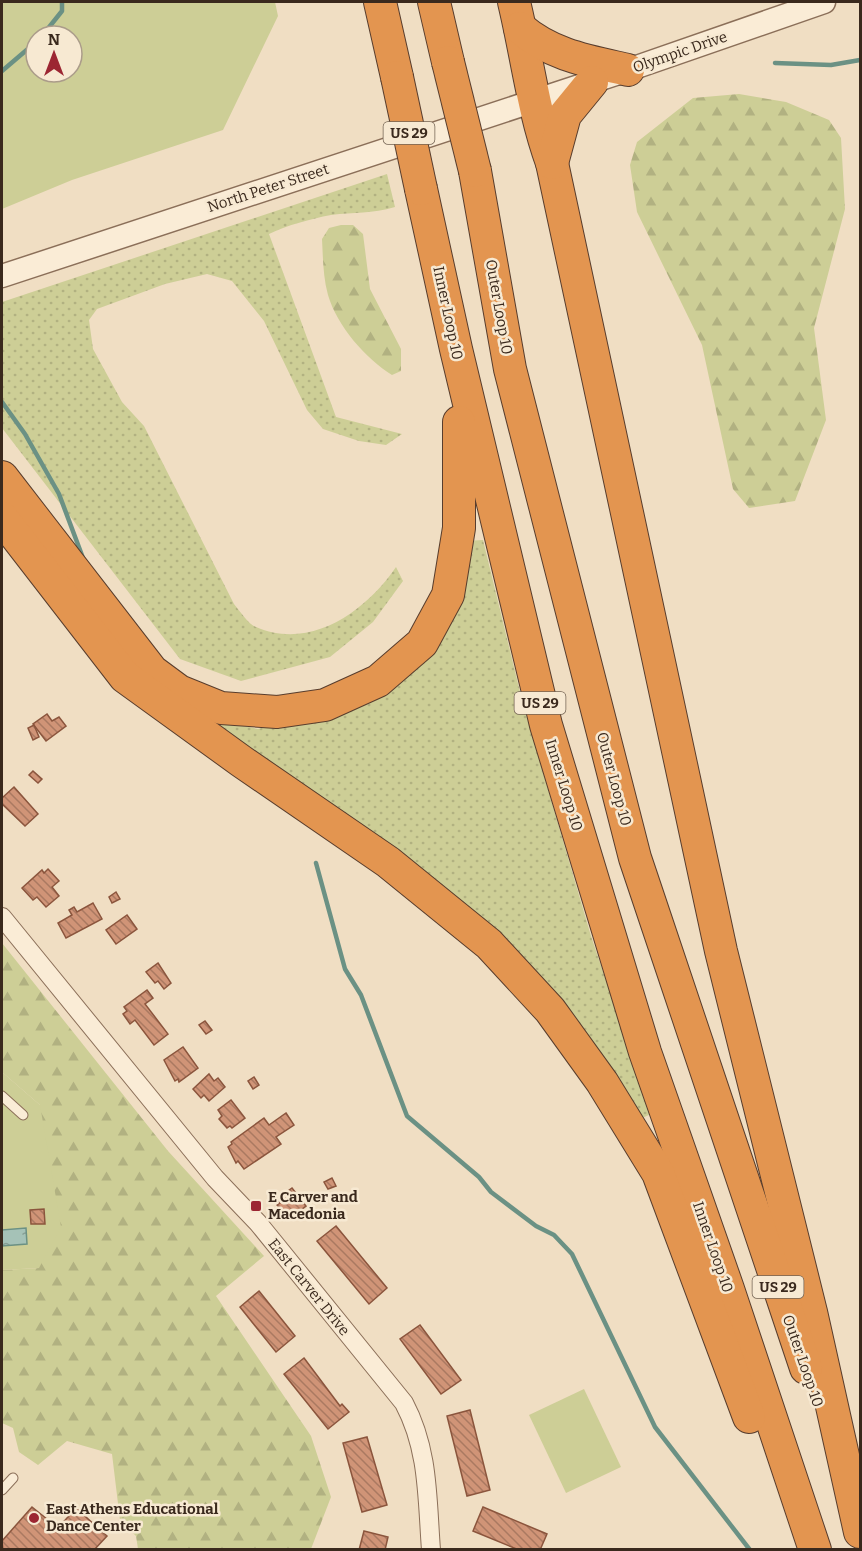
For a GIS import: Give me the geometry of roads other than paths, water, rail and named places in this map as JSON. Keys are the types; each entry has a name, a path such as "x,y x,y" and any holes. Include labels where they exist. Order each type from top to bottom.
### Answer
{"highway":[{"name":"Inner Loop 10","path":"380,2 456,349 549,737 645,1052 815,1550"},
{"name":"Outer Loop 10","path":"434,2 475,171 510,369 635,858 861,1538"},
{"path":"517,15 533,40 553,51 628,70"},
{"path":"517,15 538,125 552,163 721,951 811,1312 861,1532"},
{"path":"552,163 565,115 592,81"},
{"path":"2,477 152,671 179,691 221,708 277,712 325,705 378,681 422,643 448,595 459,528 456,349"},
{"path":"2,518 125,676 232,755 388,862 489,944 550,1010 602,1082 658,1173 799,1550"}],"street":[{"name":"Olympic Drive","path":"534,100 824,2"},
{"name":"North Peter Street","path":"2,276 534,100"},
{"name":"East Carver Drive","path":"2,917 215,1178 258,1223 404,1403 414,1422 428,1481 431,1550"}],"lane":[{"path":"2,1096 23,1115"},
{"path":"2,1490 13,1478"}],"water":[{"path":"26,1228 27,1244 2,1246 2,1230"}],"waterway":[{"path":"52,24 62,11 62,2"},
{"path":"2,71 24,52"},
{"path":"775,63 831,65 860,60"},
{"path":"2,402 25,434 59,494 83,558"},
{"path":"316,863 345,969 361,995 407,1116 479,1177 491,1192 536,1226 554,1235 572,1254 655,1427 750,1550"}],"place":[{"name":"E Carver and Macedonia","path":"256,1206"},
{"name":"East Athens Educational Dance Center","path":"34,1518"}]}
